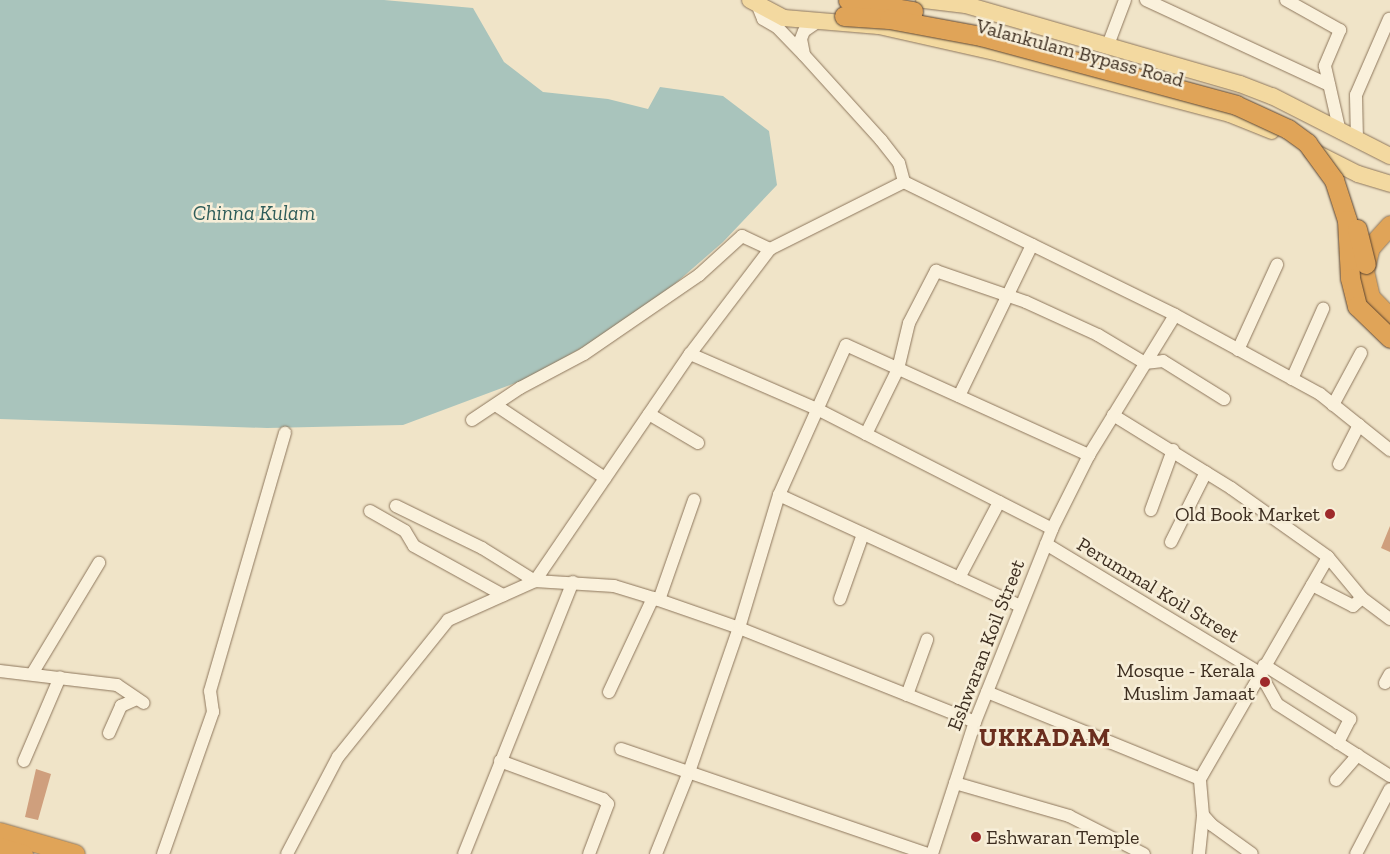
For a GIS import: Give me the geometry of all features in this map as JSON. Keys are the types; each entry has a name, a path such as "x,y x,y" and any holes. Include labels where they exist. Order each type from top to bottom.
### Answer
{"highway":[{"path":"838,12 985,24 1263,104 1312,135 1335,161 1348,187 1366,264"},
{"path":"838,12 889,19 981,36 1236,105 1288,129 1307,143 1334,180 1346,220 1350,278 1355,300 1367,318 1390,338"},
{"path":"1390,226 1370,247 1366,264 1365,282 1370,297 1390,318"},
{"path":"0,832 27,849"},
{"path":"0,847 75,854"}],"main road":[{"name":"Valankulam Bypass Road","path":"924,0 954,2 1108,45 1272,96 1390,156"},
{"name":"Valankulam Bypass Road","path":"754,2 784,18 838,12 879,26 999,53 1230,114 1358,174 1390,184"}],"street":[{"path":"1108,45 1125,0"},
{"path":"1146,0 1330,85"},
{"path":"1286,0 1340,30 1325,66 1340,132"},
{"path":"754,2 763,19 777,27 882,140 899,163 904,182 1175,315 1292,379 1333,405 1390,450"},
{"path":"804,55 802,39 804,31 838,12"},
{"path":"1357,140 1356,95 1389,20"},
{"path":"535,581 690,354 770,249 904,182"},
{"path":"472,420 497,406 520,388 584,354 699,275 742,236 770,249"},
{"path":"959,396 1032,245"},
{"path":"1238,350 1277,265"},
{"path":"866,434 898,368 908,323 936,270 1007,298 1026,302 1098,335 1145,363 1163,361 1224,399"},
{"path":"1292,379 1323,310"},
{"name":"Eshwaran Koil Street","path":"932,854 975,722 1052,529 1089,456 1175,315"},
{"path":"656,854 689,772 739,628 779,495 815,408 846,345 1089,456"},
{"path":"1333,405 1361,353"},
{"path":"690,354 815,408 1052,529"},
{"path":"497,406 605,478"},
{"path":"649,414 698,443"},
{"path":"1113,415 1206,472 1328,557 1362,598 1390,619"},
{"path":"1339,464 1359,426"},
{"path":"163,854 213,712 210,691 285,433"},
{"path":"1151,510 1172,450"},
{"path":"1171,542 1206,472"},
{"path":"779,495 1020,606"},
{"path":"609,692 656,599 694,500"},
{"path":"959,578 999,502"},
{"path":"396,506 482,548 535,581"},
{"path":"370,512 405,531 414,546 503,595"},
{"path":"840,599 863,534"},
{"name":"Perummal Koil Street","path":"1046,544 1350,719 1338,743"},
{"path":"1199,854 1203,814 1200,779 1328,557"},
{"path":"32,674 100,563"},
{"path":"287,854 338,756 448,620 535,581 614,586 656,599 739,628 975,722"},
{"path":"464,854 573,582"},
{"path":"1312,585 1353,606 1362,598"},
{"path":"907,695 927,640"},
{"path":"1262,669 1277,704 1390,776"},
{"path":"0,671 60,677 116,686 141,701 121,706 109,733"},
{"path":"24,761 60,677"},
{"path":"987,692 1200,779"},
{"path":"620,749 927,854"},
{"path":"1336,780 1358,755"},
{"path":"500,761 603,799 608,804 589,854"},
{"path":"955,783 1069,816 1144,854"},
{"path":"1356,854 1390,789"},
{"path":"1203,814 1212,825 1252,854"}],"water":[{"name":"Chinna Kulam","path":"0,0 384,0 473,8 504,62 543,92 608,99 648,109 660,87 723,96 769,131 777,185 723,242 639,315 529,378 403,425 267,428 0,419"}],"building":[{"path":"1390,526 1390,552 1381,548"},
{"path":"36,769 51,774 38,820 25,817"}],"place":[{"name":"Old Book Market","path":"1330,514"},
{"name":"Mosque - Kerala Muslim Jamaat","path":"1265,682"},
{"name":"Eshwaran Temple","path":"976,837"}],"district":[{"name":"UKKADAM","path":"1045,737"}]}
